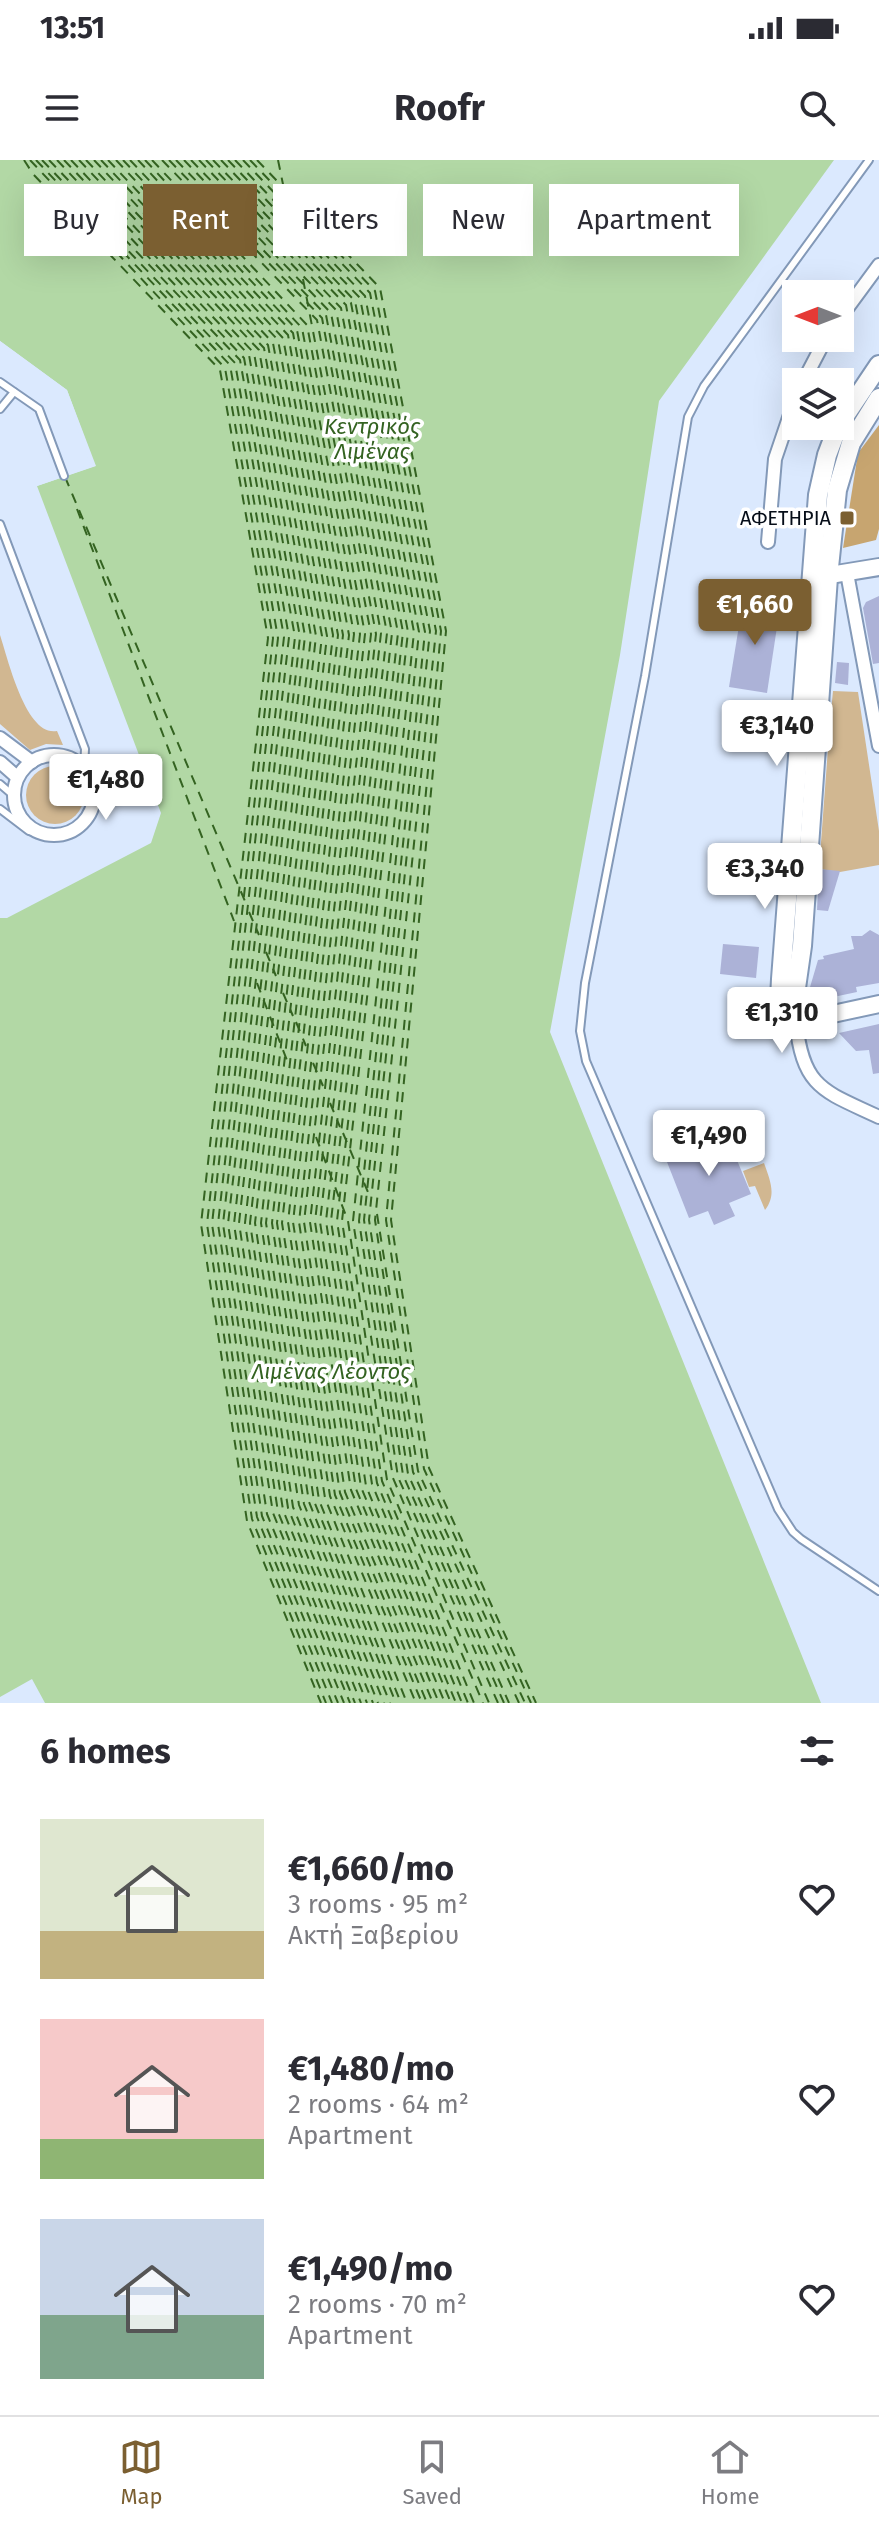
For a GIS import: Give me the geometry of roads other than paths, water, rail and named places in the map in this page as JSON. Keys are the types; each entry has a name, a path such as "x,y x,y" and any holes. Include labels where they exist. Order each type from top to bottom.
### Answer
{"main road":[{"path":"854,402 879,365"},
{"path":"820,577 841,471 858,428 879,398"},
{"path":"792,1021 802,946 820,577 818,495 833,440"}],"street":[{"path":"854,299 879,265"},
{"path":"768,542 775,459 782,438"},
{"path":"820,577 879,567"},
{"path":"847,573 877,720 879,746"},
{"path":"0,738 32,762"},
{"path":"46,756 61,756 84,768 94,791 90,814 80,826 70,833 45,834 33,829 21,818 14,796 17,777 32,762 46,756"},
{"path":"0,762 17,777"},
{"path":"879,1004 792,1021 805,1066 820,1088 879,1117"}],"lane":[{"path":"869,160 704,386 688,417 640,707 585,983 580,1031 586,1061 785,1523 801,1539 879,1591"},
{"path":"0,382 39,409 64,476"},
{"path":"0,409 14,392"},
{"path":"0,524 85,749 84,768"},
{"path":"0,784 14,796"},
{"path":"0,809 29,831 45,834"}],"water":[{"path":"0,160 834,160 659,401 620,655 550,1032 821,1703 45,1703 32,1679 0,1697 0,918 7,918 151,843 161,813 37,486 95,466 67,390 0,341"}],"place":[{"name":"ΑΦΕΤΗΡΙΑ","path":"847,518"}],"water label":[{"name":"Κεντρικός Λιμένας","path":"372,438"},
{"name":"Λιμένας Λέοντος","path":"331,1371"}]}
